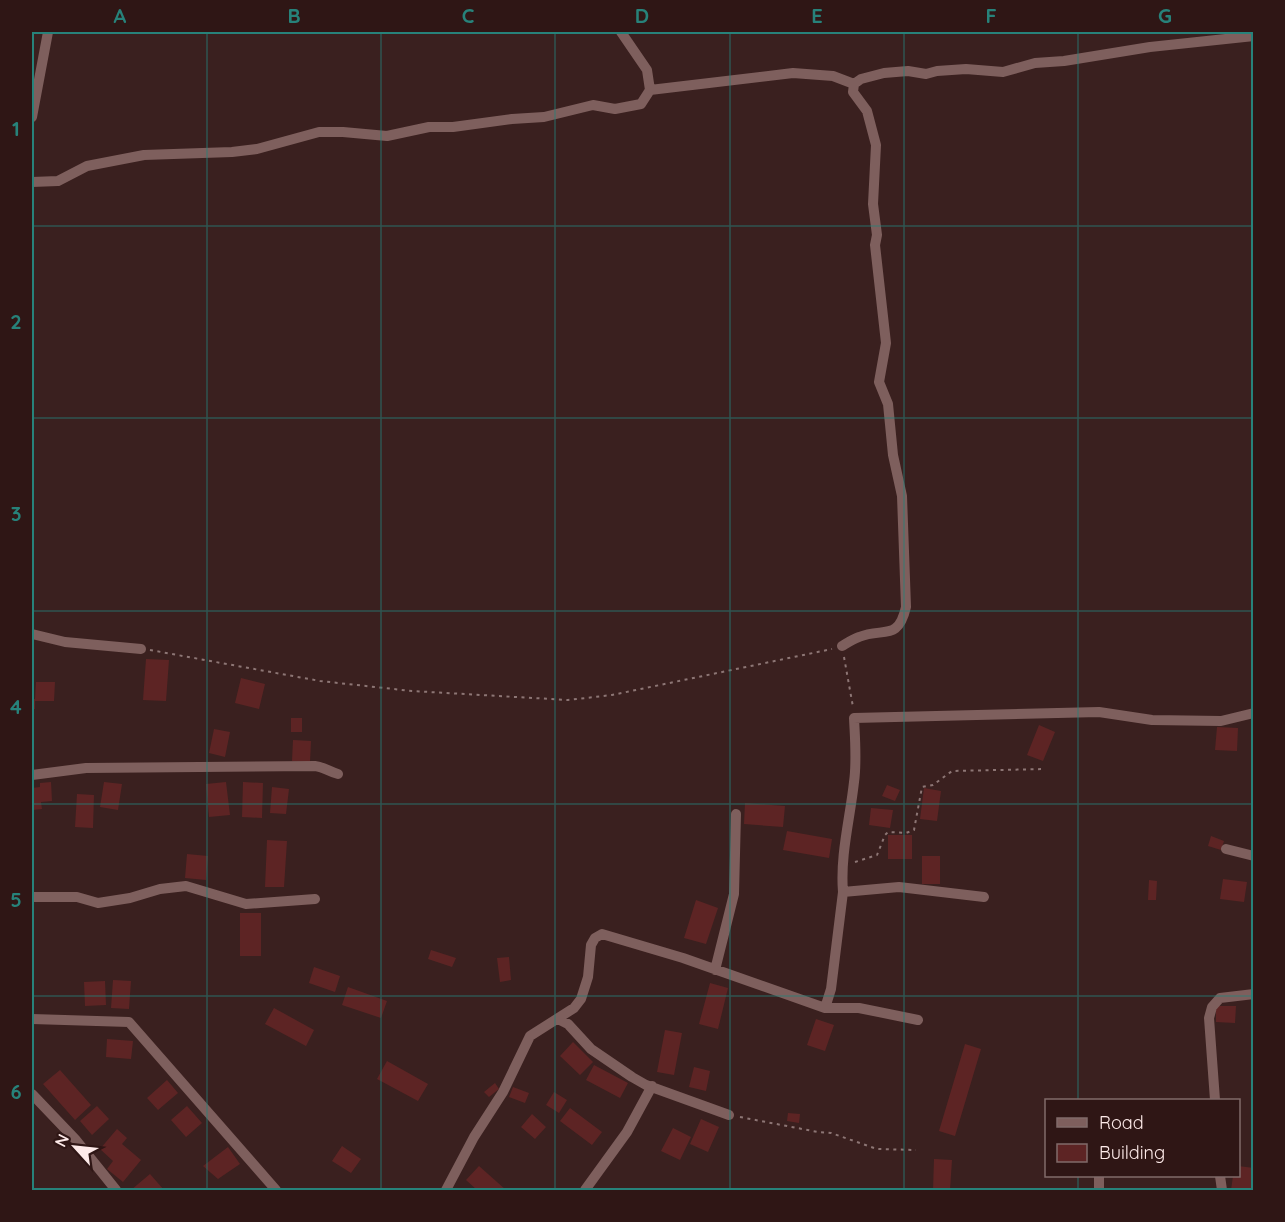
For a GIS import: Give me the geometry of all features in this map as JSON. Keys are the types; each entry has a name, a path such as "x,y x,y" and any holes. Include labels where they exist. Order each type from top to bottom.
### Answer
{"street":[{"path":"32,117 48,32"},
{"path":"32,182 58,181 87,166 144,155 256,149 319,132 387,136 429,127 453,127 544,117 593,105 615,109 641,104 650,90 647,70 621,32"},
{"path":"842,646 860,636 886,632 897,627 903,621 906,607 902,496 893,455 888,404 879,382 886,343 875,245 877,236 873,204 876,146 867,111 853,92 854,84 861,79 884,73 908,71 926,74 937,70 966,69 1003,72 1035,63 1087,58 1150,47 1254,36"},
{"path":"650,90 793,73 833,76 854,84"},
{"path":"32,634 65,642 141,649"},
{"path":"825,1008 831,989 843,892 843,864 856,769 854,718 1099,712 1152,720 1221,721 1254,713"},
{"path":"32,774 86,768 174,766 218,768 315,766 338,774"},
{"path":"716,970 734,894 736,813"},
{"path":"1226,849 1254,856"},
{"path":"32,897 77,897 98,903 130,898 160,889 186,886 246,904 315,899"},
{"path":"843,892 899,887 984,897"},
{"path":"446,1191 474,1137 503,1092 530,1036 574,1008 581,999 588,977 591,945 595,938 602,934 825,1008 859,1008 918,1020"},
{"path":"1215,1099 1209,1018 1212,1007 1220,998 1254,994"},
{"path":"558,1018 568,1024 591,1049 646,1085 729,1115"},
{"path":"32,1019 129,1022 276,1191"},
{"path":"585,1191 627,1132 652,1086"},
{"path":"32,1094 75,1139 116,1191"}],"path":[{"path":"141,649 320,681 412,690 568,700 612,695 842,646 854,718"},
{"path":"843,864 863,861 877,855 888,832 906,833 914,830 922,787 933,785 952,771 1045,769"},
{"path":"729,1115 818,1132 831,1132 877,1149 916,1150"}],"building":[{"path":"146,659 169,660 166,701 143,700"},
{"path":"241,678 265,684 259,709 235,703"},
{"path":"36,682 55,682 54,701 35,701 35,709 32,709 32,699 35,699"},
{"path":"291,718 302,718 302,732 291,732"},
{"path":"1039,725 1055,732 1043,761 1027,755"},
{"path":"1217,727 1238,728 1237,751 1215,750"},
{"path":"214,729 230,732 225,757 209,753"},
{"path":"293,740 311,741 310,762 292,761"},
{"path":"51,782 52,801 41,802 42,809 32,810 32,788 40,787 40,783"},
{"path":"104,782 122,784 118,810 100,807"},
{"path":"226,782 230,815 209,817 206,784"},
{"path":"243,782 263,783 262,818 242,817"},
{"path":"887,785 900,790 895,801 882,796"},
{"path":"272,787 289,789 286,814 270,813"},
{"path":"924,788 941,791 937,821 920,819"},
{"path":"77,794 94,795 93,828 75,827"},
{"path":"745,803 785,806 783,827 744,824"},
{"path":"871,808 893,810 890,828 869,825"},
{"path":"787,831 832,839 829,858 783,850"},
{"path":"888,835 912,835 912,859 888,859"},
{"path":"1211,836 1224,841 1221,850 1208,846"},
{"path":"267,840 287,841 284,887 265,887"},
{"path":"187,854 208,856 206,880 185,878"},
{"path":"922,856 940,856 940,884 922,884"},
{"path":"1223,879 1247,882 1244,902 1220,899"},
{"path":"1149,880 1157,881 1156,900 1148,900"},
{"path":"696,900 718,908 706,944 684,938"},
{"path":"240,913 261,913 261,956 240,956"},
{"path":"431,950 456,958 452,967 428,959"},
{"path":"509,957 511,980 500,982 497,958"},
{"path":"314,967 340,976 335,992 309,983"},
{"path":"113,980 131,981 129,1009 111,1008"},
{"path":"105,981 106,1005 85,1006 84,982"},
{"path":"710,983 728,988 718,1029 699,1024"},
{"path":"348,987 387,1001 381,1018 342,1005"},
{"path":"1216,1006 1236,1006 1235,1023 1216,1022"},
{"path":"274,1008 314,1030 306,1046 265,1024"},
{"path":"816,1019 834,1025 825,1051 807,1045"},
{"path":"665,1030 682,1033 674,1075 657,1072"},
{"path":"107,1039 133,1041 131,1059 106,1057"},
{"path":"573,1042 593,1062 580,1075 560,1056"},
{"path":"965,1044 981,1049 955,1136 939,1131"},
{"path":"387,1061 428,1084 418,1101 377,1079"},
{"path":"594,1065 628,1083 620,1098 586,1080"},
{"path":"694,1067 710,1071 706,1091 689,1087"},
{"path":"60,1070 91,1105 75,1120 43,1084"},
{"path":"167,1080 178,1093 158,1110 147,1098"},
{"path":"495,1083 499,1089 489,1097 484,1092"},
{"path":"513,1087 529,1093 525,1103 509,1097"},
{"path":"554,1092 567,1100 559,1113 546,1105"},
{"path":"97,1106 109,1119 92,1135 80,1121"},
{"path":"187,1106 202,1123 186,1137 171,1120"},
{"path":"570,1108 602,1132 592,1145 560,1121"},
{"path":"788,1113 800,1114 799,1123 787,1121"},
{"path":"532,1114 546,1127 535,1139 521,1127"},
{"path":"701,1119 719,1127 708,1152 690,1144"},
{"path":"673,1128 691,1137 680,1160 661,1151"},
{"path":"117,1129 127,1138 122,1144 141,1160 123,1182 107,1169 113,1161 100,1149"},
{"path":"342,1146 361,1159 351,1173 332,1161"},
{"path":"228,1147 240,1164 218,1179 203,1166"},
{"path":"934,1159 952,1160 950,1190 933,1190"},
{"path":"479,1166 506,1190 477,1190 466,1180"},
{"path":"1240,1166 1254,1168 1254,1190 1231,1190 1233,1177 1240,1177"},
{"path":"150,1174 164,1190 131,1190"}]}
